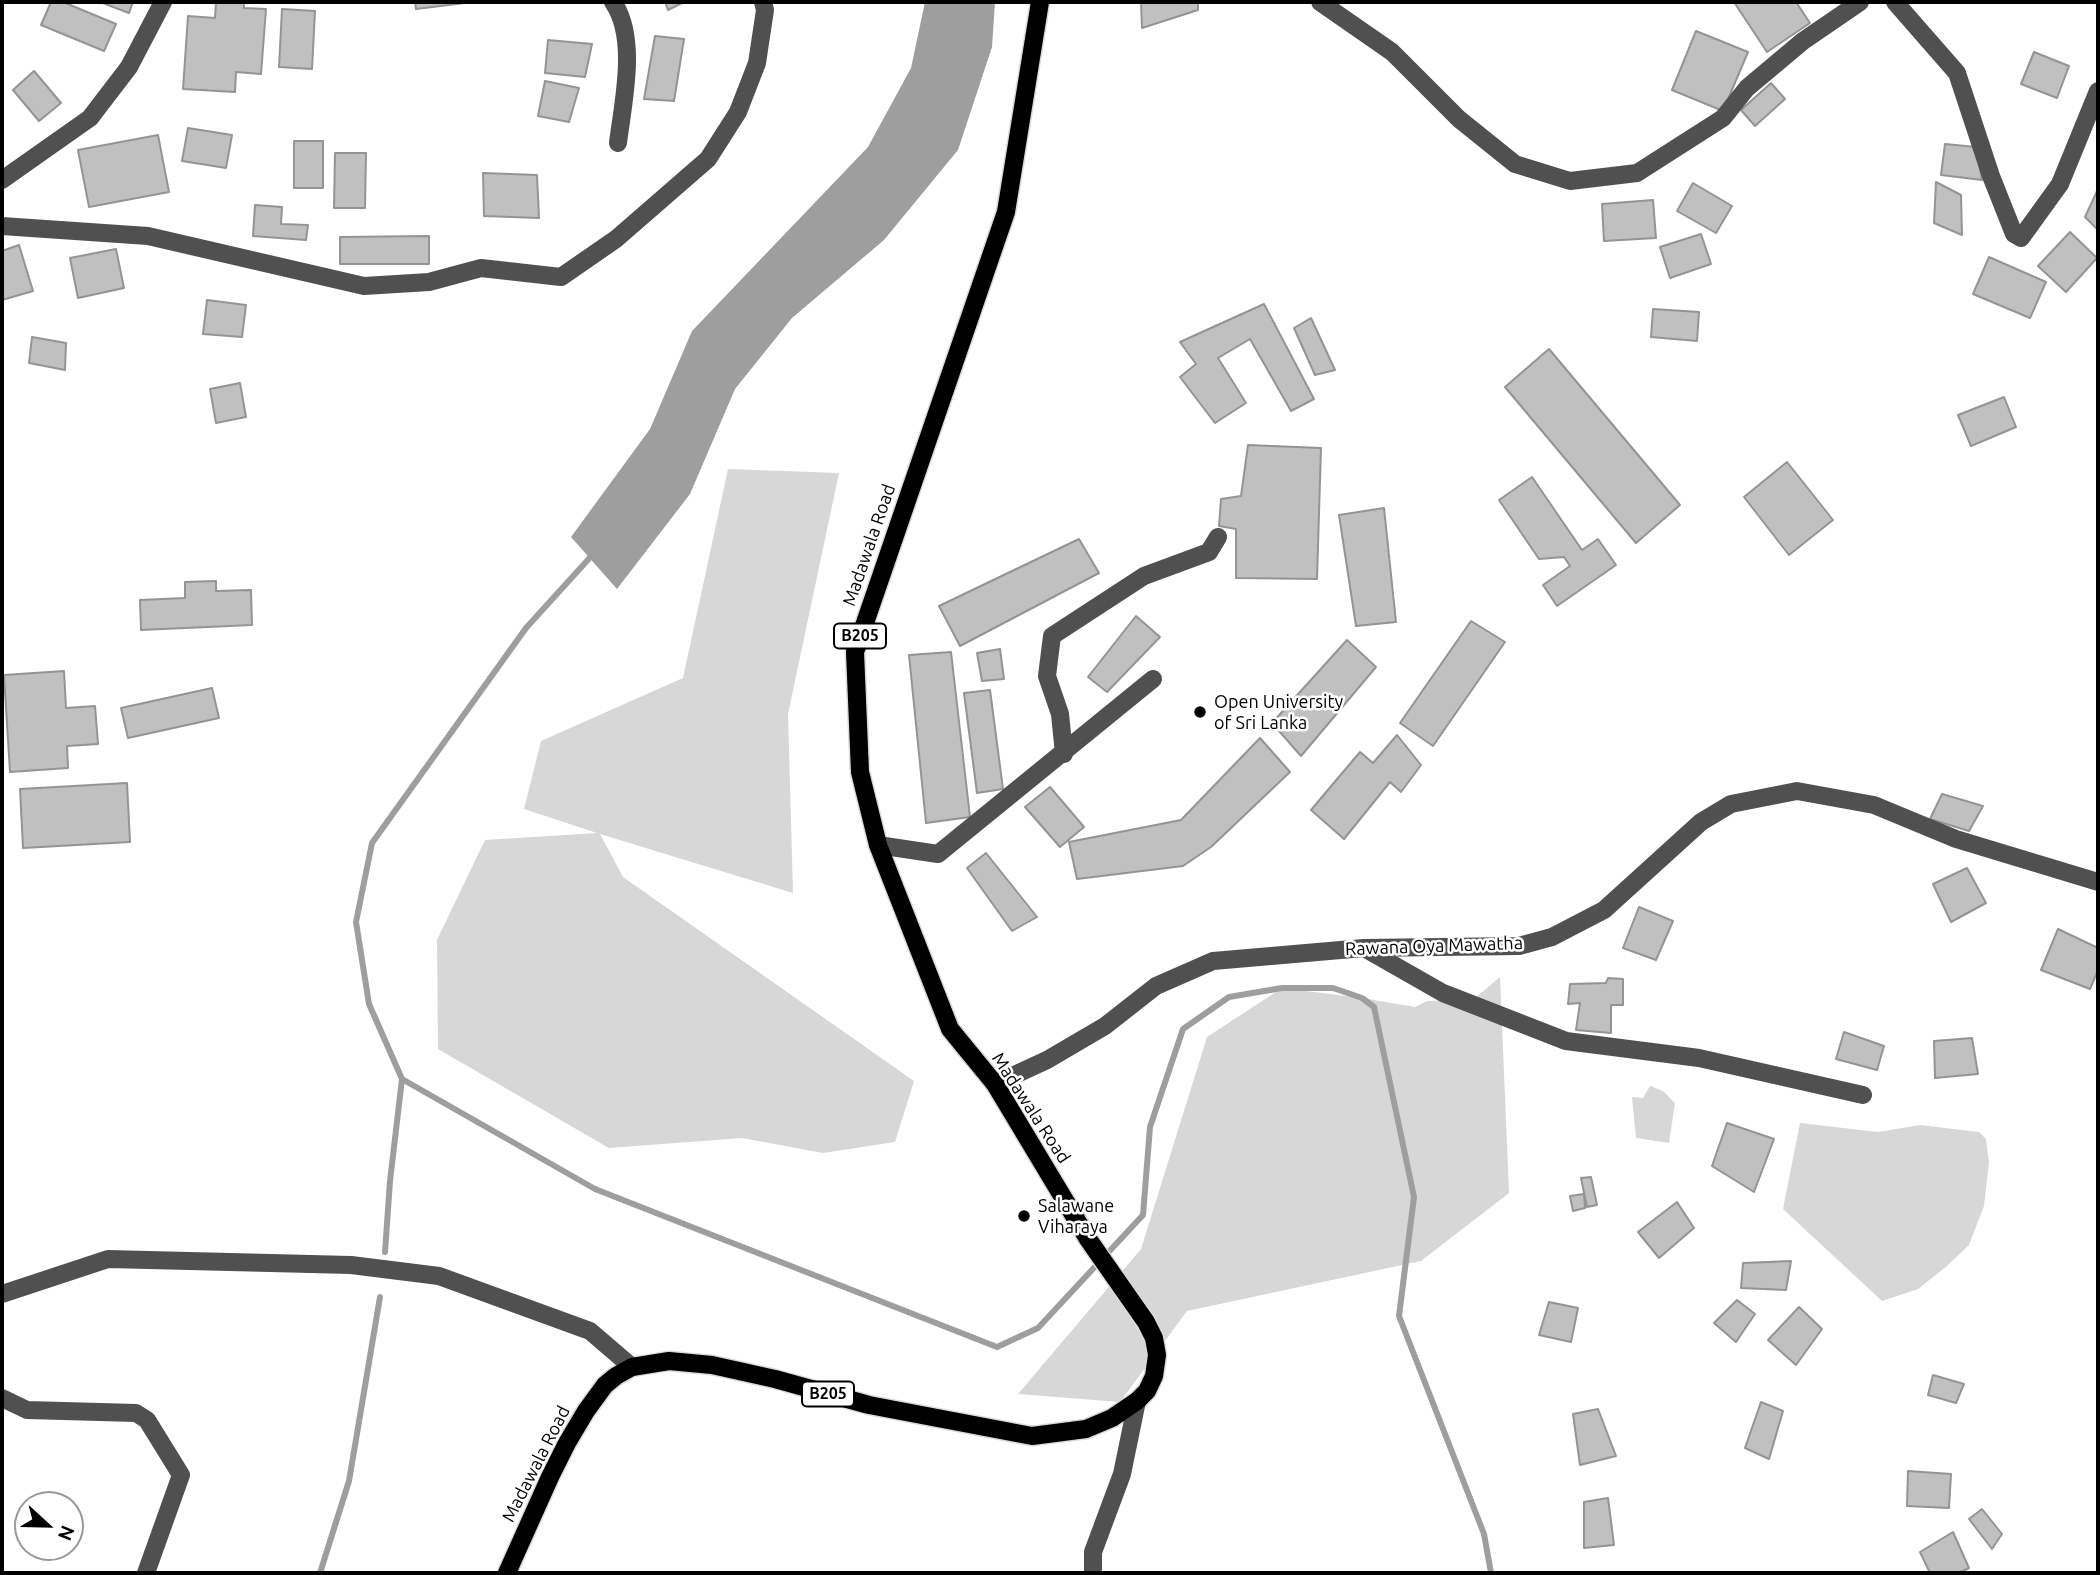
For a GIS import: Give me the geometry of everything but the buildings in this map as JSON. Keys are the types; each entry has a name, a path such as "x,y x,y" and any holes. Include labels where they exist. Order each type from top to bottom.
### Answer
{"main road":[{"name":"Madawala Road","path":"508,1573 567,1443 586,1411 605,1385 632,1367 669,1360 712,1365 869,1405 1032,1437 1086,1429 1112,1418 1147,1391 1154,1376 1157,1355 1154,1338 1126,1292 1088,1239 995,1084 950,1029 878,845 860,772 855,652 1006,212 1040,2"}],"street":[{"path":"2,180 90,118 130,67 163,2"},
{"path":"613,2 619,11 628,54 618,144"},
{"path":"2,226 148,236 364,286 429,282 481,268 561,277 616,239 708,159 738,112 757,63 765,10 763,2"},
{"path":"1320,2 1392,52 1459,119 1515,164 1570,181 1637,173 1723,118 1747,88 1803,41 1860,2"},
{"path":"1895,2 1956,73 2000,199 2014,234 2021,238 2060,184 2098,91"},
{"path":"1064,754 1060,715 1047,676 1052,636 1143,576 1209,552 1218,537"},
{"path":"878,845 938,854 1153,680"},
{"name":"Rawana Oya Mawatha","path":"995,1084 1047,1060 1104,1026 1156,986 1213,961 1364,948 1519,946 1552,937 1604,910 1701,822 1731,804 1797,791 1874,805 1956,839 2098,882"},
{"path":"1364,948 1443,993 1566,1041 1699,1058 1863,1095"},
{"path":"2,1294 108,1259 351,1265 439,1276 590,1331 632,1367"},
{"path":"2,1398 27,1410 136,1413 147,1420 181,1475 146,1573"},
{"path":"1093,1573 1093,1552 1122,1474 1137,1401"}],"shaded area":[{"path":"925,2 995,2 992,47 958,150 884,240 792,318 735,389 690,494 617,589 571,537 650,429 692,331 868,147 911,68"},
{"path":"728,469 839,473 788,714 793,893 600,834 623,877 914,1081 895,1142 823,1153 742,1138 609,1148 438,1049 437,940 485,840 597,833 524,809 541,741 683,678"},
{"path":"1500,977 1509,1193 1421,1261 1187,1311 1120,1402 1018,1394 1141,1249 1207,1037 1282,988 1415,1007 1427,1001 1474,999"},
{"path":"1650,1086 1663,1091 1675,1103 1669,1143 1636,1138 1632,1097 1643,1098"},
{"path":"1800,1123 1878,1132 1920,1125 1979,1132 1986,1139 1989,1162 1984,1206 1969,1245 1918,1289 1882,1301 1783,1209"}],"waterway":[{"path":"595,552 526,628 372,843 356,922 369,1004 402,1079 595,1189 997,1347 1038,1328 1143,1215 1150,1127 1183,1029 1229,997 1282,988 1333,988 1362,998 1374,1007 1414,1197 1399,1316 1484,1534 1491,1573"},
{"path":"385,1252 402,1079"},
{"path":"320,1573 349,1481 380,1297"}],"place":[{"name":"Open University of Sri Lanka","path":"1200,712"},
{"name":"Salawane Viharaya","path":"1024,1216"}]}
